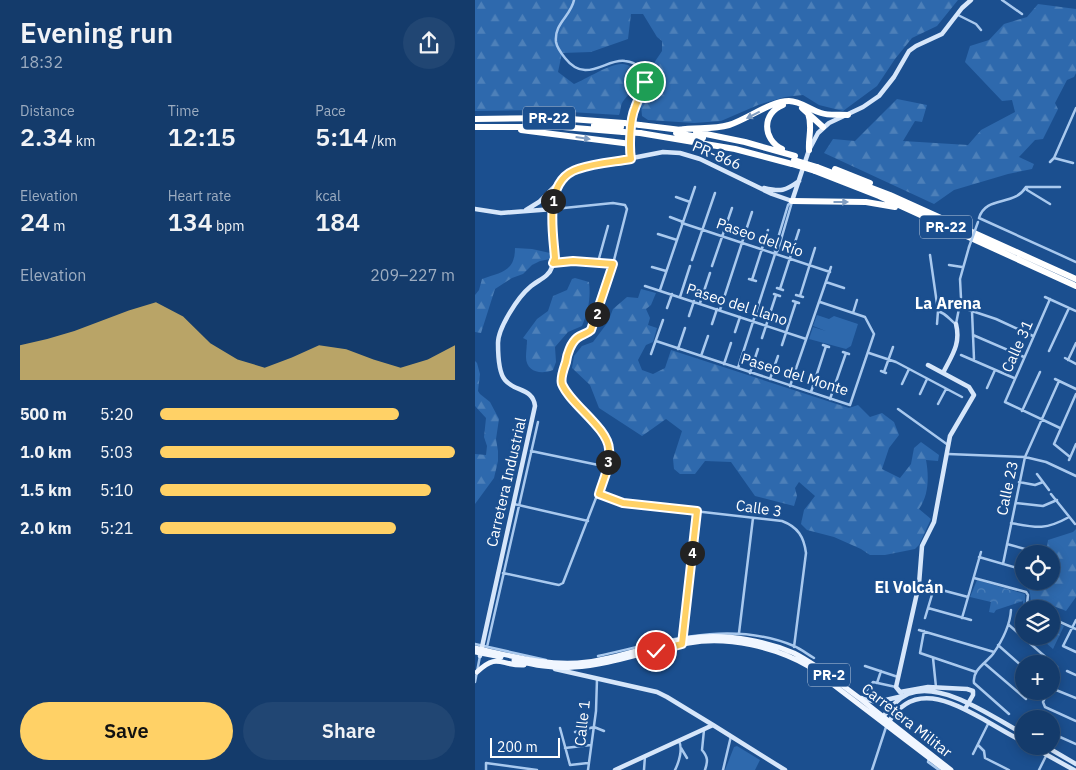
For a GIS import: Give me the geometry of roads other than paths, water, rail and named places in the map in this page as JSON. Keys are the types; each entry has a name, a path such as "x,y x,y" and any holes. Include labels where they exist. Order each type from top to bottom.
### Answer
{"highway":[{"path":"679,130 707,129 728,125 743,120 774,104 786,101 795,102 825,126"},
{"path":"793,158 771,141 767,131 768,118 777,108 787,104 830,115 848,115"},
{"path":"807,110 811,128 809,150"},
{"name":"PR-22","path":"475,119 545,118 640,129 735,149 793,158"},
{"path":"475,123 546,122 623,127"},
{"name":"PR-22","path":"475,127 623,127"},
{"path":"501,127 631,144"},
{"name":"PR-22","path":"640,129 679,130 745,142 793,158 817,167 1076,286"},
{"path":"817,167 879,191 1011,253 1076,279"},
{"name":"PR-22","path":"817,167 863,179 1076,279"},
{"path":"792,201 880,204 895,207 923,219 936,222"}],"main road":[{"name":"Carretera Militar","path":"573,668 585,662 610,655 682,640 714,637 757,642 776,647 806,660 857,696 882,719"},
{"name":"Carretera Militar","path":"479,651 493,656 545,667 573,668 601,664 682,640 734,643 760,647 797,660 814,670 951,770"},
{"name":"Carretera Militar","path":"479,651 530,660 563,663 573,668"},
{"path":"477,672 492,661 514,665 529,664"},
{"name":"Carretera Militar","path":"888,723 945,770"}],"street":[{"path":"574,0 570,10 556,30 558,50 568,63 579,68 592,70 619,61 626,61 639,68 644,76 644,85 635,106 631,159"},
{"path":"775,254 775,248 814,139 825,126 863,107 879,96 894,77 909,52 916,46 942,34 957,14 971,0"},
{"path":"1002,0 1022,14"},
{"path":"957,14 976,24 981,30"},
{"path":"1050,162 1054,158 1076,108"},
{"name":"PR-866","path":"517,213 529,209 539,202 562,179 576,169 663,152 680,153 700,159 792,201"},
{"path":"1054,158 1073,163"},
{"path":"562,179 554,195 555,258 553,263 573,261 613,264"},
{"path":"758,187 782,191 800,180"},
{"path":"660,290 695,187"},
{"path":"943,373 957,344 959,334 956,324 961,298 960,279 981,210 987,206 1019,196 1027,187 1060,187"},
{"path":"1027,187 1027,190 1050,204"},
{"path":"692,260 715,193"},
{"path":"677,197 690,202"},
{"path":"475,209 501,214 613,203 625,205 627,209 613,264 591,330 587,334 576,338 567,357 562,379 562,383 568,393 606,440 610,450 608,466 599,494 563,583 559,585 503,573"},
{"path":"712,266 732,208"},
{"path":"712,324 752,212"},
{"name":"Paseo del Río","path":"670,217 703,230 830,272"},
{"path":"978,220 1076,262"},
{"path":"738,368 775,254 778,250 784,225"},
{"path":"598,262 608,226"},
{"path":"752,280 769,230"},
{"path":"780,289 799,230"},
{"path":"658,234 677,240"},
{"path":"800,296 809,265 816,250"},
{"path":"930,255 938,311 937,324"},
{"name":"Carretera Industrial","path":"479,651 516,504 535,406 534,400 527,391 511,385 505,379 499,358 498,341 503,324 523,294 546,276 553,263"},
{"path":"949,265 962,268"},
{"path":"652,266 666,271"},
{"path":"680,296 690,266"},
{"path":"790,386 831,267"},
{"path":"700,303 710,273"},
{"path":"826,282 844,288"},
{"name":"Paseo del Llano","path":"645,286 806,339"},
{"path":"667,308 672,294"},
{"path":"762,338 777,295"},
{"path":"1045,297 1076,311"},
{"name":"Calle 31","path":"1022,411 1005,402 1050,299"},
{"path":"853,313 857,300"},
{"path":"689,316 694,301"},
{"path":"782,345 796,302"},
{"name":"Paseo del Monte","path":"656,341 850,405 874,334 868,319 819,302"},
{"path":"1049,351 1069,308"},
{"path":"966,310 996,319 1033,336"},
{"path":"938,311 947,314 956,324"},
{"path":"971,311 974,360"},
{"path":"735,332 740,316"},
{"path":"651,354 663,320"},
{"path":"679,349 685,328"},
{"path":"973,335 1024,357"},
{"path":"701,356 708,336"},
{"path":"724,364 731,343"},
{"path":"1076,343 1067,359 1076,364"},
{"path":"811,393 826,346"},
{"path":"884,372 893,346"},
{"path":"751,373 758,349"},
{"path":"868,352 889,359 962,397"},
{"path":"830,399 846,353"},
{"path":"961,355 1014,378"},
{"path":"770,379 778,356"},
{"path":"896,687 919,584 922,546 934,522 948,445 953,429 974,394 969,387 928,365"},
{"path":"901,384 909,369"},
{"path":"987,385 995,370"},
{"path":"1040,372 1022,411 1060,428"},
{"path":"920,394 927,379"},
{"name":"Calle 23","path":"1003,564 1025,457 1057,380 1076,389"},
{"path":"938,404 946,389"},
{"path":"1076,394 1054,444 1069,458 1076,444"},
{"path":"898,409 948,445"},
{"path":"475,682 479,663 479,651 503,573 516,504 538,422"},
{"path":"531,451 608,466"},
{"path":"946,454 1025,457 1046,462 1076,476"},
{"path":"1037,474 1049,490"},
{"path":"1019,482 1035,485 1043,482"},
{"name":"Calle 3","path":"599,494 623,503 781,521 789,524 799,532 805,542 806,553 794,647"},
{"path":"1051,494 1075,524"},
{"path":"1016,503 1043,506 1057,500"},
{"path":"516,504 588,521"},
{"path":"697,511 682,640 705,633 739,634 768,638 794,647 814,658"},
{"path":"1011,523 1032,527 1045,527 1055,525 1069,517"},
{"path":"739,634 753,518"},
{"path":"1007,544 1015,546"},
{"path":"962,618 981,552"},
{"path":"979,557 1015,567"},
{"path":"974,578 1026,592 1027,600"},
{"path":"919,584 968,597"},
{"path":"925,618 934,588"},
{"path":"928,608 971,620"},
{"path":"1009,714 974,683 973,679 976,672 998,645 1009,625 1011,610"},
{"path":"1076,620 1063,646 1076,652"},
{"path":"1060,622 1076,629"},
{"path":"1009,625 1043,655"},
{"path":"919,630 994,652"},
{"path":"924,631 920,652 976,672"},
{"path":"475,644 479,651"},
{"path":"998,645 1015,660"},
{"path":"598,656 610,655"},
{"path":"933,658 936,687"},
{"path":"985,663 1015,689"},
{"path":"865,666 898,677"},
{"path":"573,668 597,679 657,692 667,696 785,770"},
{"path":"877,683 881,671"},
{"path":"1067,671 1076,675"},
{"name":"Calle 1","path":"587,770 597,679"},
{"path":"864,694 871,682 896,687 900,692 936,687 971,690 973,695 965,709"},
{"path":"1060,691 1076,698"},
{"path":"857,696 877,702 917,692 935,692 968,704 1015,729"},
{"path":"882,719 892,705 909,694"},
{"path":"872,770 888,723 903,705 924,698 946,701 965,709 1015,737"},
{"path":"1044,700 1045,707 1076,721"},
{"path":"973,754 989,722"},
{"path":"615,770 713,725"},
{"path":"560,728 570,765 588,763"},
{"path":"575,732 593,728 604,731"},
{"path":"704,730 702,750 708,762 705,770"},
{"path":"723,770 731,736"},
{"path":"1060,736 1076,744"},
{"path":"679,741 687,758"},
{"path":"565,748 591,745"},
{"path":"978,745 984,751 985,758 1009,770"},
{"path":"675,770 678,765 681,748"},
{"path":"1060,754 1076,764"},
{"path":"1039,770 1047,755 1074,770"},
{"path":"644,770 645,756"},
{"path":"930,758 928,762 939,770"},
{"path":"486,770 486,763 537,770"}],"district":[{"name":"La Arena","path":"948,303"},
{"name":"El Volcán","path":"909,587"}]}
